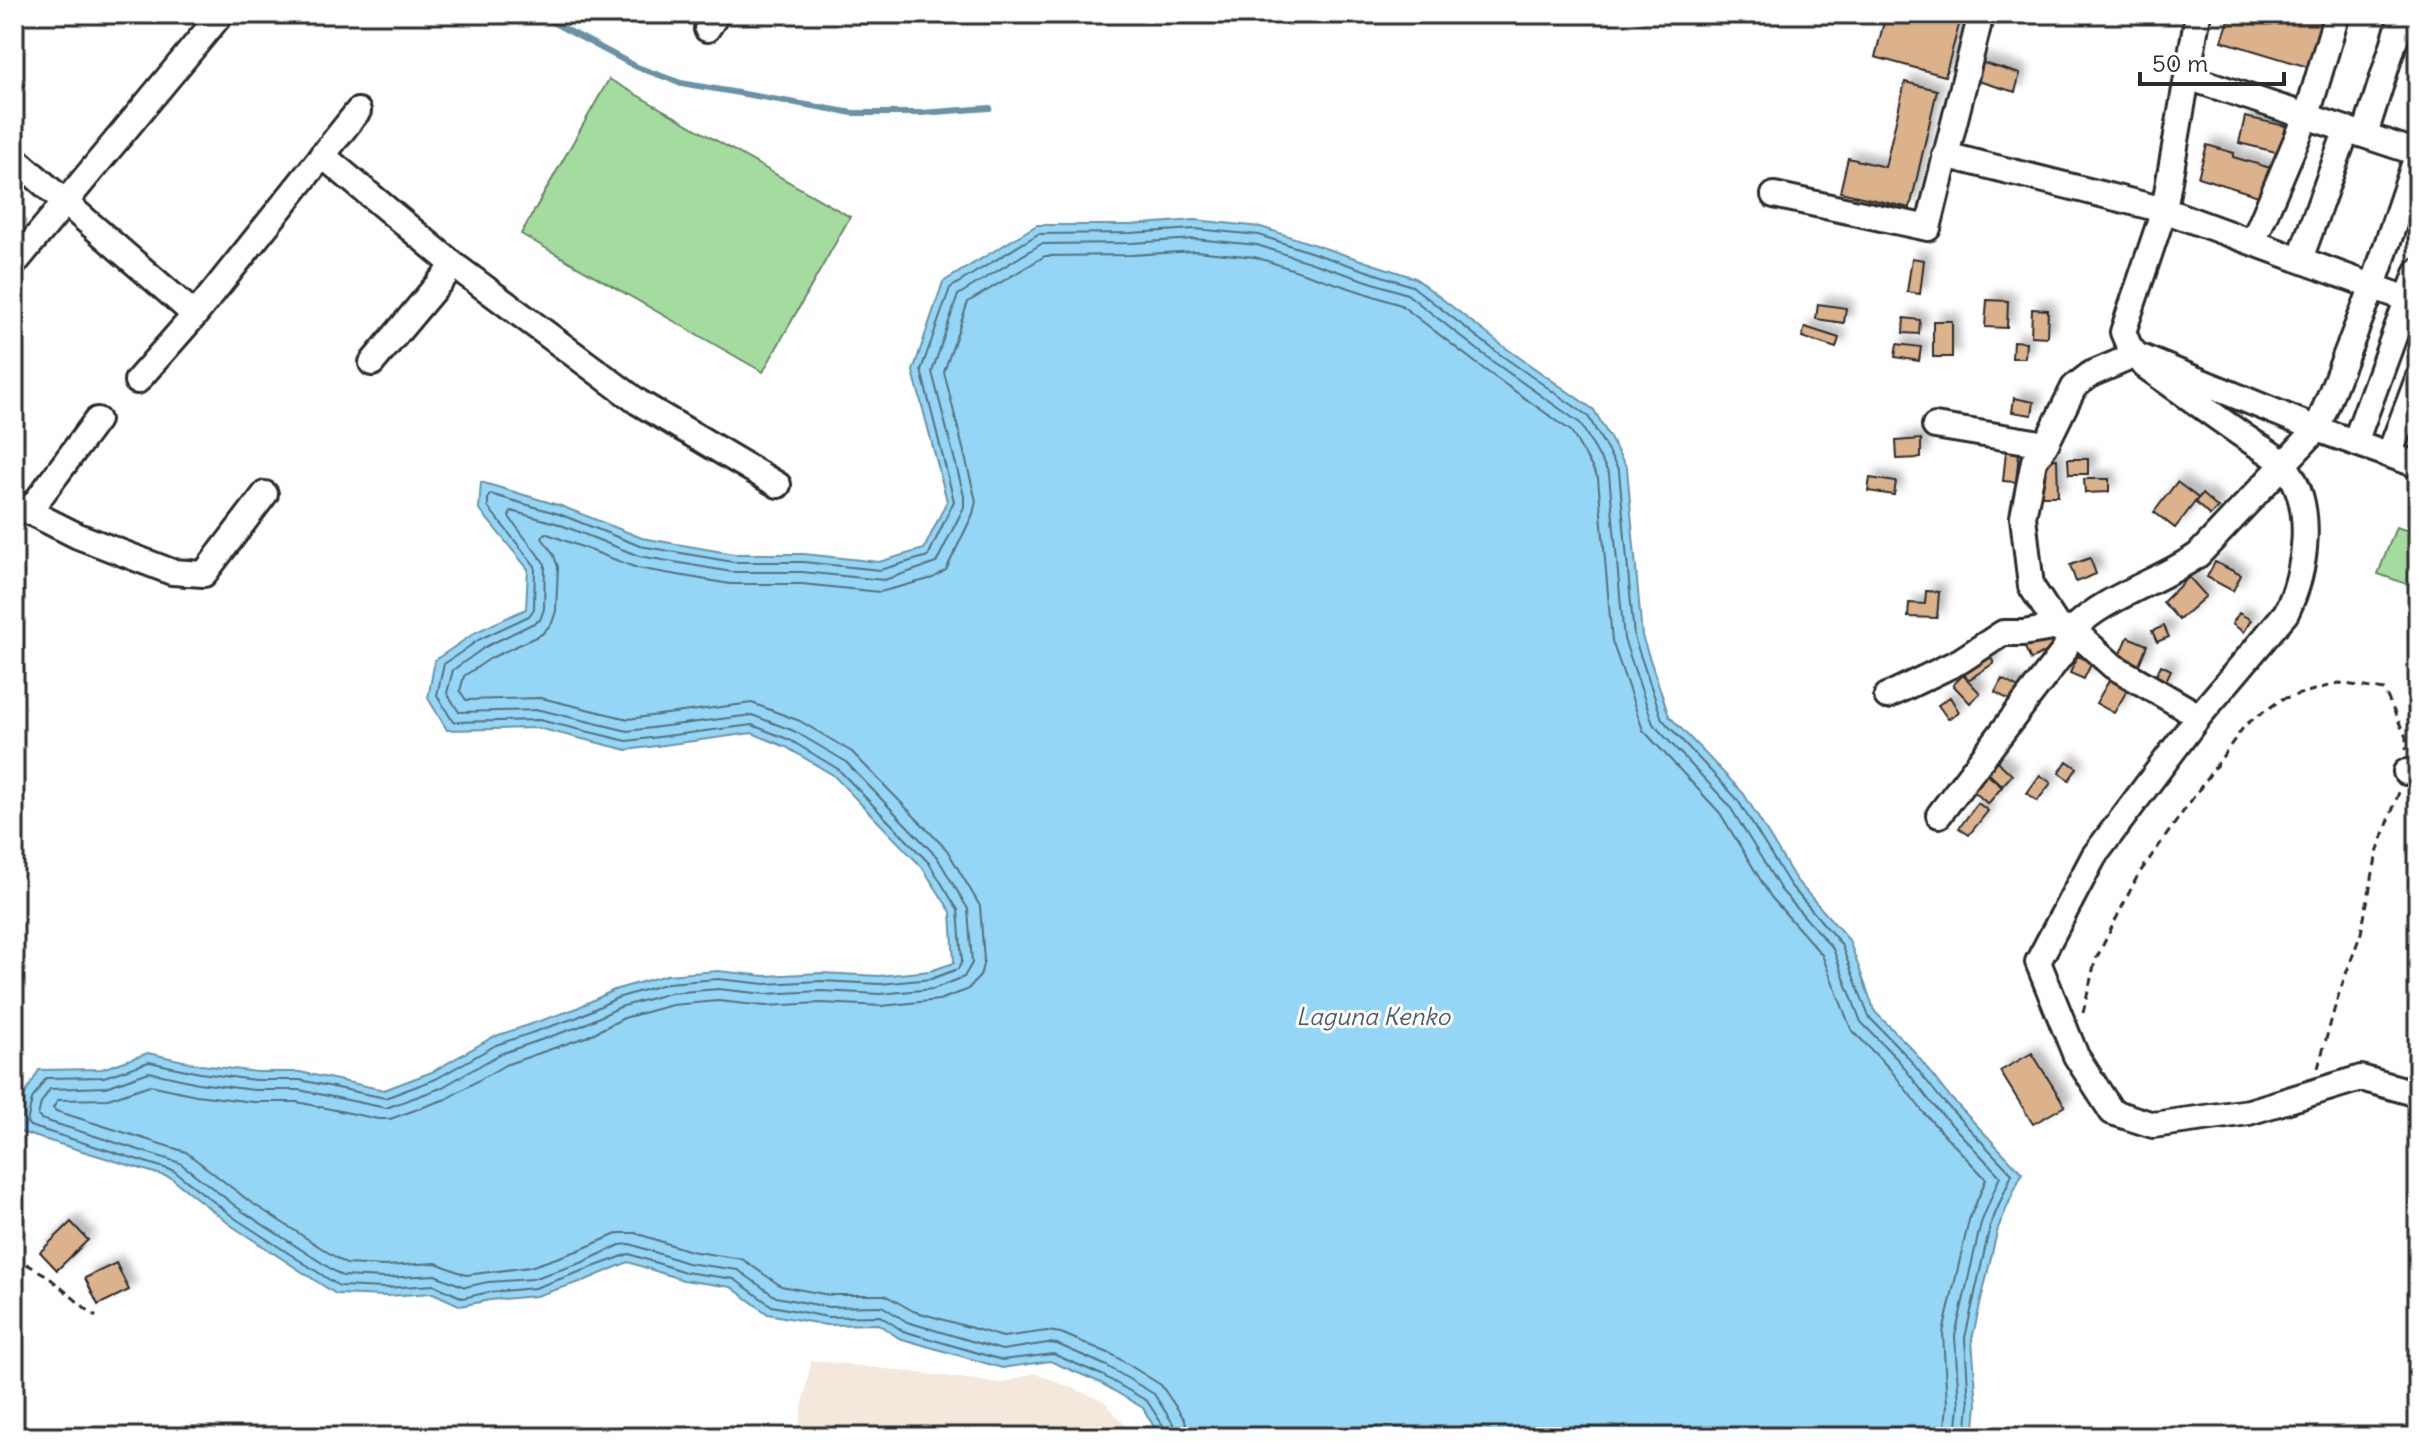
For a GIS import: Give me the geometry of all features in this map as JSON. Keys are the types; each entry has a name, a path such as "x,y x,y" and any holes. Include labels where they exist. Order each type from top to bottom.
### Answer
{"street":[{"path":"14,264 221,14"},
{"path":"1774,195 1928,228 1981,14"},
{"path":"2198,14 2164,210 2123,332 2145,366 2285,465 2300,496 2304,525 2296,593 2286,613 2199,716 2094,856 2038,962 2076,1056 2112,1112 2153,1125 2249,1112 2361,1078 2418,1094"},
{"path":"2253,242 2307,115 2337,14"},
{"path":"2300,259 2356,132 2403,14"},
{"path":"1887,696 1960,661 2003,633 2066,628 2179,569 2198,555 2317,429 2373,286 2418,153 2188,77"},
{"path":"137,381 195,315 358,111"},
{"path":"322,155 454,265 638,402 778,485"},
{"path":"1945,155 2164,210 2413,302"},
{"path":"14,158 195,315"},
{"path":"372,363 454,265"},
{"path":"2355,442 2413,302 2418,271"},
{"path":"2199,716 2113,666 2066,628 2031,586 2023,517 2034,461 2046,444 2074,387 2091,374 2136,355 2317,429 2418,465"},
{"path":"2389,455 2418,379"},
{"path":"97,420 22,507 51,525 172,572 204,574 265,494"},
{"path":"1935,426 2046,444"},
{"path":"1939,815 2064,651 2066,628"}],"path":[{"path":"2083,1012 2095,961 2138,875 2245,725 2282,699 2339,683 2384,690 2406,737 2412,773 2377,853 2361,933 2338,996 2311,1091"},
{"path":"14,1257 46,1275 96,1317"}],"shaded area":[{"path":"811,1360 1002,1383 1035,1373 1104,1401 1135,1437 797,1437"}],"green space":[{"path":"609,79 850,217 763,372 521,234"},
{"path":"2396,527 2418,534 2418,588 2378,574"}],"water":[{"name":"Laguna Kenko","path":"1195,220 1261,227 1415,278 1503,346 1594,410 1627,468 1642,636 1669,716 1744,794 1796,880 1849,940 1875,1012 2022,1173 1998,1228 1972,1339 1977,1405 1974,1437 1160,1437 1143,1408 1099,1382 1050,1361 1002,1368 899,1338 878,1324 826,1325 768,1314 731,1287 683,1280 628,1262 536,1296 461,1306 433,1293 386,1296 336,1294 232,1226 171,1178 17,1131 24,1096 39,1070 102,1069 148,1053 201,1065 257,1072 300,1072 384,1090 432,1072 493,1037 575,1009 614,990 666,975 718,971 765,976 821,973 879,976 930,971 954,963 951,912 922,867 833,775 786,747 752,733 627,750 538,728 447,730 428,698 435,660 476,632 526,609 528,569 479,509 481,482 561,506 642,538 734,554 804,554 879,562 924,549 947,501 913,371 943,282 1037,225 1130,225"}],"building":[{"path":"1886,14 1962,14 1945,76 1875,57"},
{"path":"2231,14 2324,14 2308,67 2222,41"},
{"path":"1977,61 2020,74 2015,92 1971,79"},
{"path":"1905,82 1937,90 1910,208 1840,192 1848,158 1885,167"},
{"path":"2245,117 2286,126 2280,153 2239,143"},
{"path":"2207,145 2234,153 2233,157 2274,169 2265,198 2198,177"},
{"path":"1912,258 1924,260 1920,294 1907,292"},
{"path":"1987,300 2008,301 2007,328 1985,327"},
{"path":"1818,304 1846,308 1844,323 1816,319"},
{"path":"2032,309 2048,310 2047,337 2031,336"},
{"path":"1904,318 1920,320 1919,334 1903,333"},
{"path":"1933,321 1952,321 1952,357 1933,357"},
{"path":"1805,327 1839,338 1836,348 1802,337"},
{"path":"2013,341 2026,342 2025,358 2012,358"},
{"path":"1897,344 1921,347 1919,361 1895,357"},
{"path":"2014,398 2034,402 2032,415 2012,412"},
{"path":"1921,439 1921,458 1897,459 1896,441"},
{"path":"2006,451 2019,452 2016,482 2003,481"},
{"path":"2057,459 2058,496 2041,496 2040,460"},
{"path":"2068,459 2088,459 2088,474 2069,474"},
{"path":"1870,478 1896,482 1894,495 1868,491"},
{"path":"2084,479 2109,479 2109,492 2085,493"},
{"path":"2177,482 2198,498 2175,528 2154,512"},
{"path":"2202,494 2218,508 2210,516 2195,502"},
{"path":"2090,558 2096,574 2076,582 2070,565"},
{"path":"2215,562 2241,575 2233,591 2207,577"},
{"path":"2189,577 2206,596 2179,620 2163,602"},
{"path":"1926,591 1939,592 1937,618 1908,617 1909,603 1925,604"},
{"path":"2239,613 2251,620 2244,632 2232,624"},
{"path":"2164,626 2169,637 2157,642 2152,631"},
{"path":"2048,633 2055,647 2031,660 2024,646"},
{"path":"2128,637 2147,645 2138,667 2119,658"},
{"path":"1987,652 1994,663 1968,680 1961,669"},
{"path":"2077,656 2092,662 2084,679 2070,673"},
{"path":"2161,665 2171,670 2163,687 2153,682"},
{"path":"1963,675 1980,693 1970,703 1953,685"},
{"path":"2002,679 2020,689 2013,702 1995,692"},
{"path":"2110,679 2128,689 2114,713 2096,703"},
{"path":"1950,697 1959,712 1948,719 1938,705"},
{"path":"1994,758 2012,775 2002,786 1984,769"},
{"path":"2067,761 2077,768 2069,780 2059,773"},
{"path":"1984,772 2002,787 1988,804 1970,788"},
{"path":"2040,775 2051,783 2037,801 2027,793"},
{"path":"1978,803 1988,811 1969,835 1959,828"},
{"path":"2032,1053 2065,1106 2033,1124 2000,1071"},
{"path":"71,1222 88,1240 57,1270 40,1252"},
{"path":"116,1263 129,1290 98,1305 85,1278"}],"waterway":[{"path":"537,14 637,67 681,83 853,113 921,113 990,108"}]}
